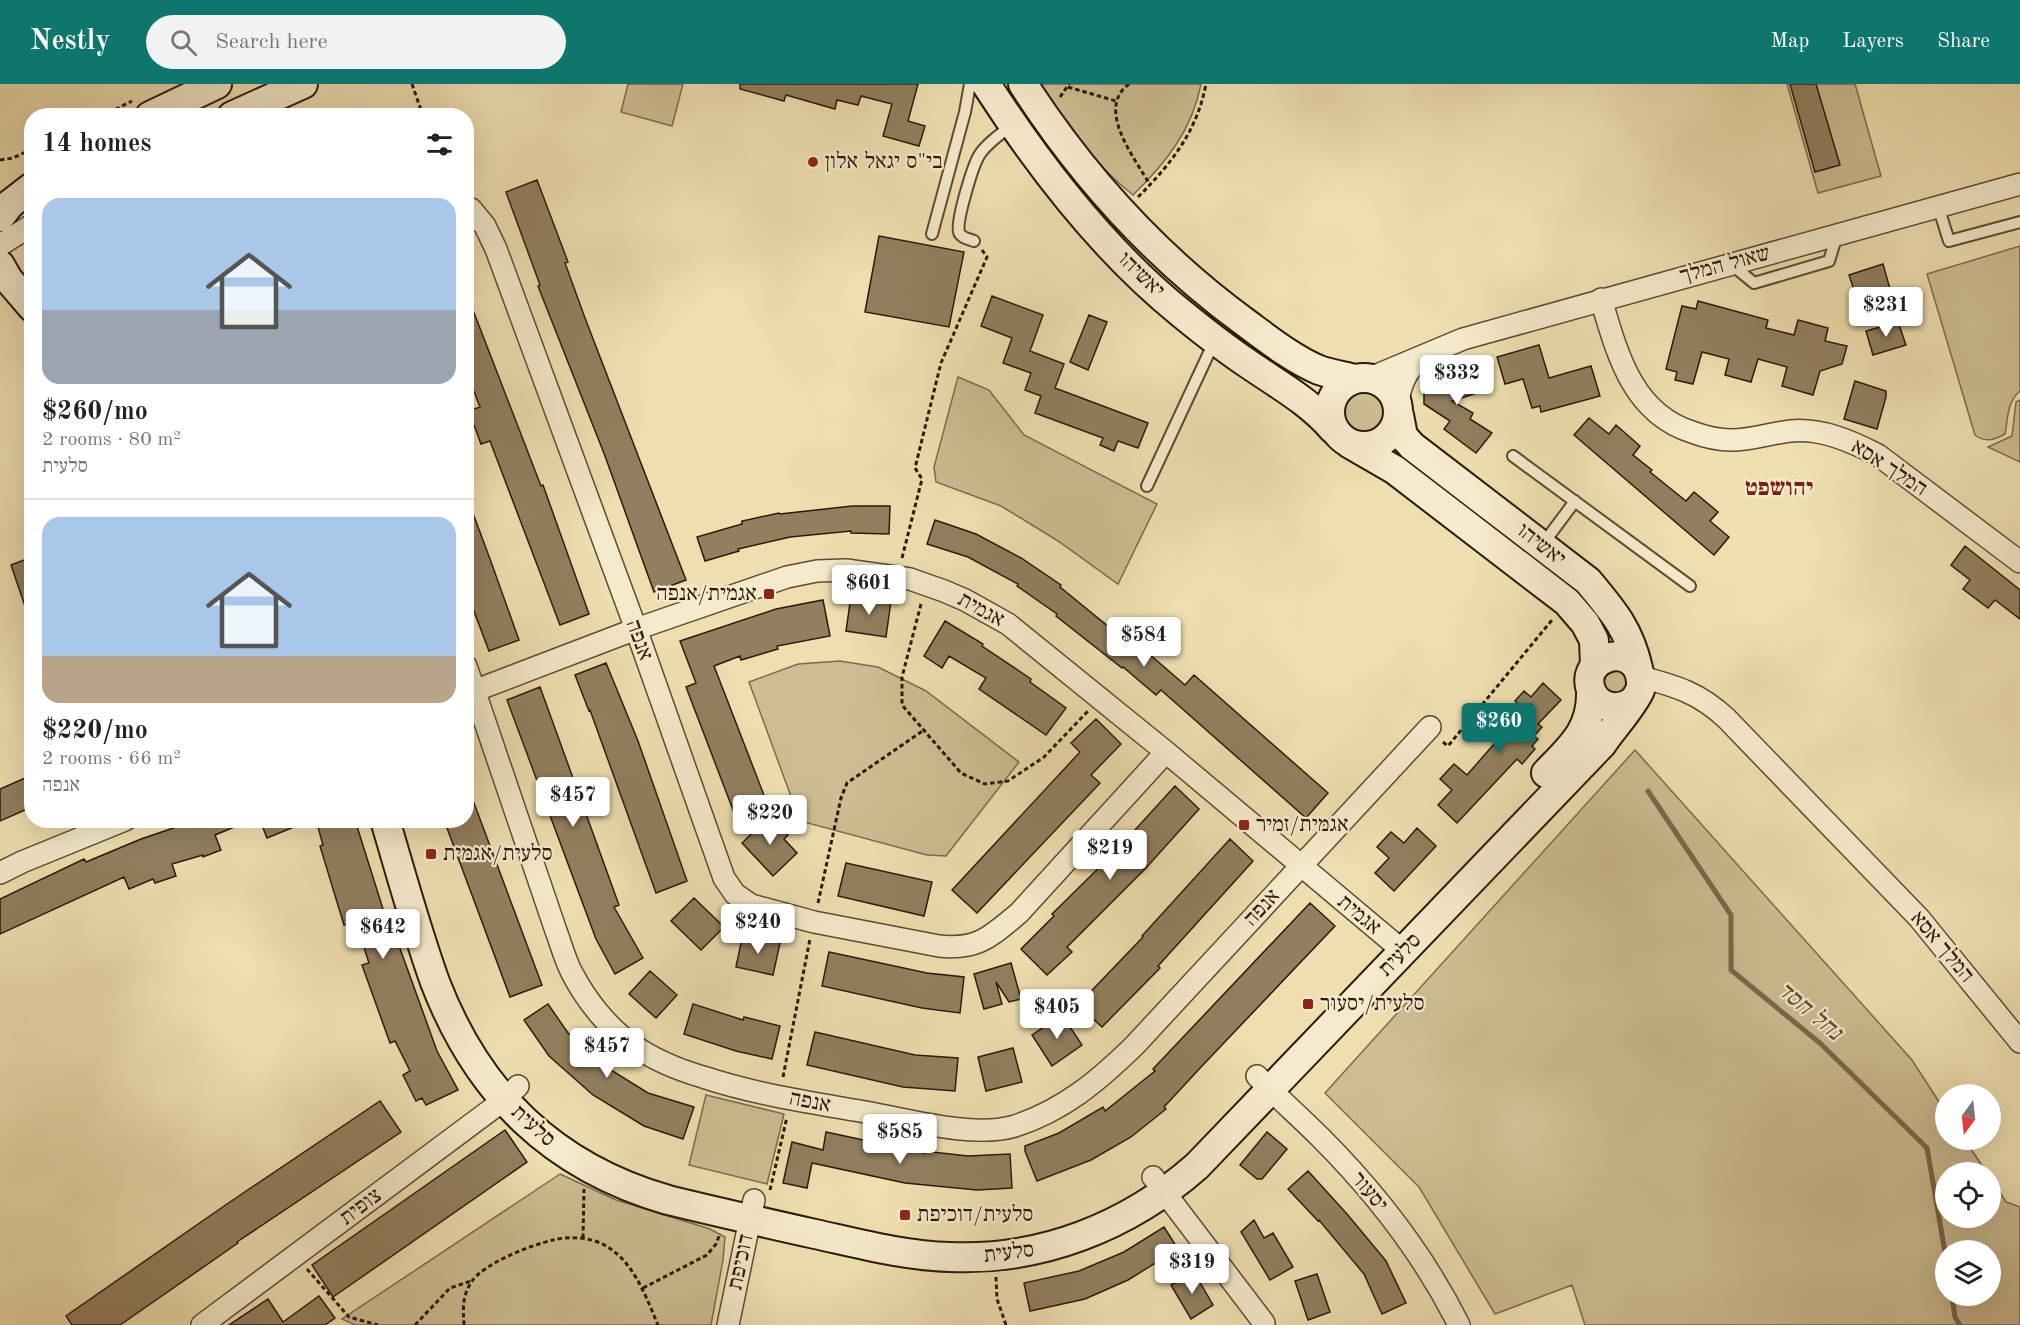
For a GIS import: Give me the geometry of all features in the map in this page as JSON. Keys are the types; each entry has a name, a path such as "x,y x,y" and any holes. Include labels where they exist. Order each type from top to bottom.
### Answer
{"street":[{"path":"167,108 217,84"},
{"path":"250,108 303,84"},
{"name":"יאשיהו","path":"986,84 1012,124 1066,196 1094,228 1172,305 1215,340 1309,406 1342,436 1395,470 1567,602 1585,623 1594,640 1593,679"},
{"name":"יאשיהו","path":"1023,84 1059,137 1090,176 1122,213 1200,289 1267,339 1320,370 1362,378"},
{"name":"שאול המלך","path":"1362,378 1463,339 2020,183"},
{"path":"0,209 24,192"},
{"path":"0,217 10,204 24,193"},
{"name":"אנפה","path":"474,213 485,226 496,249 636,629 724,878 735,894 751,905 814,922 939,946 957,948 979,943 1019,914 1166,752"},
{"path":"0,245 24,230"},
{"path":"4,272 24,297"},
{"name":"המלך אסא","path":"1601,299 1623,367 1632,385 1662,418 1683,429 1709,438 1732,440 1793,431 1825,434 1851,441 1878,455 2020,562"},
{"name":"שאול המלך","path":"1398,409 1399,392 1405,377 1416,362 1432,351"},
{"path":"1362,378 1379,381 1388,386 1398,409 1396,426 1390,435 1382,442 1371,446 1360,447 1342,436 1330,419 1332,399 1338,390 1345,383 1362,378"},
{"name":"יאשיהו","path":"1398,409 1403,436 1412,446 1588,581 1628,635 1637,682"},
{"name":"אגמית","path":"474,691 636,629 787,577 817,571 846,570 897,577 965,600 1008,624 1166,752 1396,945"},
{"path":"1617,656 1632,662 1637,682 1620,707 1611,707 1602,704 1593,679 1600,660 1617,656"},
{"name":"סלעית","path":"1396,945 1578,738 1592,709 1593,679"},
{"name":"המלך אסא","path":"1637,682 1678,686 1711,704 1726,718 1919,918 2020,1042"},
{"name":"סלעית","path":"407,828 457,983 477,1026 505,1071 511,1093 532,1128 584,1167 636,1191 899,1232 951,1238 1010,1235 1042,1229 1074,1219 1197,1166 1264,1083 1396,945 1602,744 1637,682"},
{"name":"אנפה","path":"474,701 555,931 572,972 605,1021 633,1045 664,1063 704,1077 785,1097 947,1127 981,1130 1013,1126 1047,1113 1075,1098 1104,1075 1134,1046 1430,727"},
{"path":"0,873 105,828"},
{"name":"סלעית","path":"387,828 435,981 447,1010 480,1068 511,1093 594,1150 618,1162 642,1173 867,1246 920,1255 950,1257 995,1256 1047,1248 1081,1237 1149,1203 1159,1184"},
{"name":"יסעור","path":"1264,1083 1321,1137 1399,1228 1432,1275 1459,1325"},
{"name":"צופית","path":"202,1325 511,1093"},
{"path":"1159,1184 1264,1323"},
{"name":"דוכיפת","path":"728,1325 749,1209"}],"lane":[{"path":"932,234 965,112 970,84"},
{"path":"974,241 963,237 959,232 958,221 975,164 981,152 1012,124"},
{"path":"1938,206 1949,242 2020,222"},
{"path":"1147,486 1215,340"},
{"path":"1513,456 1690,586"},
{"path":"1542,546 1575,501"}],"path":[{"path":"412,84 420,108"},
{"path":"1129,84 1118,94 1114,116 1118,129 1150,185"},
{"path":"1122,213 1174,158 1192,130 1206,84"},
{"path":"1068,87 1116,101"},
{"path":"0,160 13,158 24,153"},
{"path":"897,577 922,479 915,468 941,363 987,257 974,241"},
{"path":"926,585 902,677 902,705 961,773 985,784 1008,781 1044,757 1099,700"},
{"path":"1430,727 1448,746 1567,602"},
{"path":"643,1288 707,1255 749,1209 785,1097 814,922 841,798 847,783 924,730"},
{"path":"583,1238 584,1167"},
{"path":"416,1325 450,1288 473,1280 496,1262 554,1240 583,1238 604,1244 618,1254 643,1288 658,1325"},
{"path":"296,1256 349,1317 378,1325"},
{"path":"995,1256 997,1299 1006,1325"},
{"path":"464,1325 462,1302 473,1280"}],"shaded area":[{"path":"628,84 683,84 672,126 621,112"},
{"path":"1037,84 1201,84 1191,116 1176,145 1133,195 1094,157"},
{"path":"1787,84 1855,84 1881,176 1818,193"},
{"path":"2020,246 2020,391 2010,405 2005,434 1986,440 1975,435 1927,274"},
{"path":"958,377 989,390 1024,435 1157,504 1118,584 1058,541 1001,506 936,482 934,467"},
{"path":"1363,390 1378,396 1384,411 1378,426 1363,432 1348,426 1342,411 1348,396"},
{"path":"2020,400 2020,462 1988,447 2012,436 2016,402"},
{"path":"840,661 878,667 926,691 1019,762 946,856 927,855 800,821 749,682 798,664"},
{"path":"1617,663 1634,685 1611,700 1599,673"},
{"path":"1635,750 1912,1060 1935,1096 1935,1150 1972,1150 1980,1162 1935,1162 1935,1228 2001,1228 2001,1194 2006,1202 2020,1207 2020,1325 1585,1325 1572,1285 1495,1314 1419,1187 1325,1093"},
{"path":"706,1095 784,1114 767,1184 689,1165"},
{"path":"560,1174 616,1200 710,1229 725,1237 711,1325 355,1325 342,1319"}],"building":[{"path":"740,84 918,84 908,121 925,126 919,146 883,136 892,104 861,96 858,105 837,100 835,109 786,95 784,101 740,89"},
{"path":"1790,84 1816,84 1840,165 1815,172"},
{"path":"537,180 568,262 565,263 585,318 686,580 654,592 605,456 538,286 540,285 506,192"},
{"path":"879,236 964,252 949,327 865,312"},
{"path":"1883,264 1890,289 1857,299 1849,275"},
{"path":"992,296 1043,315 1030,351 1064,364 1055,388 1148,423 1138,448 1118,441 1114,451 1100,445 1103,438 1035,413 1041,396 1025,390 1031,373 1003,363 1012,338 981,326"},
{"path":"1698,301 1768,320 1766,328 1794,335 1798,320 1828,328 1825,341 1847,346 1842,364 1820,371 1813,395 1782,386 1787,367 1758,359 1751,382 1725,375 1729,359 1702,352 1693,384 1675,380 1677,372 1666,369 1682,306 1696,309"},
{"path":"474,313 541,486 543,485 589,614 560,625 490,441 481,444 474,425 474,409 480,407 474,392"},
{"path":"1089,315 1107,322 1088,370 1070,362"},
{"path":"1898,322 1906,345 1873,355 1866,331"},
{"path":"1539,345 1549,378 1591,366 1600,396 1541,412 1540,406 1532,408 1523,379 1505,384 1497,357"},
{"path":"1474,366 1480,392 1452,401 1473,413 1470,419 1492,433 1476,453 1444,429 1450,421 1424,404 1424,391 1431,379"},
{"path":"1855,381 1886,391 1877,429 1844,419"},
{"path":"1589,418 1609,434 1616,425 1640,446 1633,455 1652,470 1650,472 1686,501 1694,492 1718,512 1710,521 1729,537 1714,555 1574,435"},
{"path":"852,506 890,506 889,534 851,533 851,531 790,537 738,549 739,551 705,561 697,537 742,524 742,521 779,513"},
{"path":"474,516 519,640 489,651 474,611"},
{"path":"935,520 976,534 1021,558 1061,585 1060,587 1109,627 1110,625 1148,653 1185,685 1194,675 1328,793 1306,818 1161,690 1156,695 1056,616 1057,614 1017,586 1018,584 968,557 927,544"},
{"path":"1965,546 2020,590 2020,619 1995,600 1988,608 1963,589 1970,580 1951,565"},
{"path":"24,560 24,603 11,565"},
{"path":"851,596 891,601 886,637 846,631"},
{"path":"823,600 830,636 777,646 778,649 741,660 740,656 714,666 767,803 735,815 686,687 696,683 680,641 776,609"},
{"path":"945,621 983,644 982,646 1031,679 1030,682 1066,708 1046,735 979,689 986,678 949,656 942,668 924,656"},
{"path":"606,663 638,741 687,881 656,893 590,710 575,675"},
{"path":"1543,683 1561,700 1538,724 1542,727 1534,736 1538,739 1532,746 1535,749 1522,764 1517,759 1457,823 1438,805 1452,790 1440,779 1454,764 1467,775 1515,720 1512,717 1521,707 1515,701 1524,691 1531,697"},
{"path":"540,687 619,905 614,907 643,958 615,974 596,939 507,700"},
{"path":"1096,719 1121,744 1091,775 1100,783 977,913 952,890 1080,752 1071,743"},
{"path":"24,778 24,810 0,821 0,789"},
{"path":"1175,786 1199,809 1145,869 1067,947 1072,952 1047,975 1021,949"},
{"path":"474,803 542,985 510,997 447,828 474,828"},
{"path":"770,816 788,835 784,839 797,853 773,876 742,843"},
{"path":"173,828 232,828 215,835 221,850 172,864 176,876 155,883 153,879 129,889 124,877 0,934 0,899 84,859 86,862"},
{"path":"263,828 292,828 267,838"},
{"path":"318,828 358,828 394,944 398,943 437,1051 458,1090 426,1105 422,1098 416,1101 403,1075 410,1071 395,1041 390,1043 362,965 369,963 358,929 353,931 351,923 344,925 320,846 323,845"},
{"path":"1417,828 1436,846 1394,891 1375,873 1389,858 1377,847 1391,832 1404,843"},
{"path":"1230,839 1253,861 1158,966 1160,968 1102,1027 1078,1005 1143,937"},
{"path":"846,863 932,882 924,916 838,896"},
{"path":"694,898 724,927 701,950 671,921"},
{"path":"1310,903 1335,926 1164,1107 1166,1109 1131,1137 1091,1160 1037,1181 1025,1146 1059,1133 1103,1107 1105,1111 1155,1071 1153,1069"},
{"path":"743,934 780,943 773,975 736,967"},
{"path":"829,952 927,973 964,977 960,1013 922,1008 822,986"},
{"path":"1011,963 1021,999 1009,1002 996,982 1002,1004 984,1009 974,974"},
{"path":"650,971 677,995 656,1018 629,994"},
{"path":"548,1004 568,1033 606,1067 648,1093 694,1107 683,1139 644,1126 593,1095 549,1056 524,1020"},
{"path":"693,1004 743,1020 744,1017 780,1026 772,1059 736,1051 684,1034"},
{"path":"1062,1015 1082,1045 1052,1066 1032,1035"},
{"path":"815,1032 915,1055 958,1058 955,1091 903,1087 807,1065"},
{"path":"1013,1048 1022,1082 986,1091 978,1057"},
{"path":"380,1101 401,1132 237,1242 120,1325 72,1325 66,1316"},
{"path":"505,1130 527,1162 333,1297 312,1265"},
{"path":"826,1132 924,1153 924,1151 968,1156 1010,1154 1012,1188 977,1190 905,1183 812,1163 807,1188 783,1183 792,1142 823,1150"},
{"path":"1267,1132 1287,1149 1262,1179 1257,1179 1240,1165"},
{"path":"1308,1171 1386,1261 1406,1303 1382,1314 1364,1274 1319,1220 1288,1189"},
{"path":"1254,1220 1264,1238 1273,1233 1293,1267 1270,1280 1241,1232"},
{"path":"1164,1227 1178,1249 1128,1280 1085,1299 1030,1311 1024,1283 1079,1271 1124,1252"},
{"path":"1194,1272 1213,1305 1191,1319 1171,1285"},
{"path":"1317,1274 1330,1312 1308,1320 1295,1281"},
{"path":"319,1296 335,1318 325,1325 229,1325 268,1299 283,1322"}],"waterway":[{"name":"נחל חסד","path":"1648,791 1731,915 1731,970 1821,1044 1927,1148 1943,1240"},
{"name":"נחל חסד","path":"1953,1306 1955,1317 1960,1325"}],"place":[{"name":"בי\"ס יגאל אלון","path":"813,162"},
{"name":"אגמית/אנפה","path":"769,594"},
{"name":"אגמית/זמיר","path":"1244,825"},
{"name":"סלעית/אגמית","path":"431,854"},
{"name":"סלעית/יסעור","path":"1308,1004"},
{"name":"סלעית/דוכיפת","path":"905,1215"}],"district":[{"name":"יהושפט","path":"1779,489"}]}
